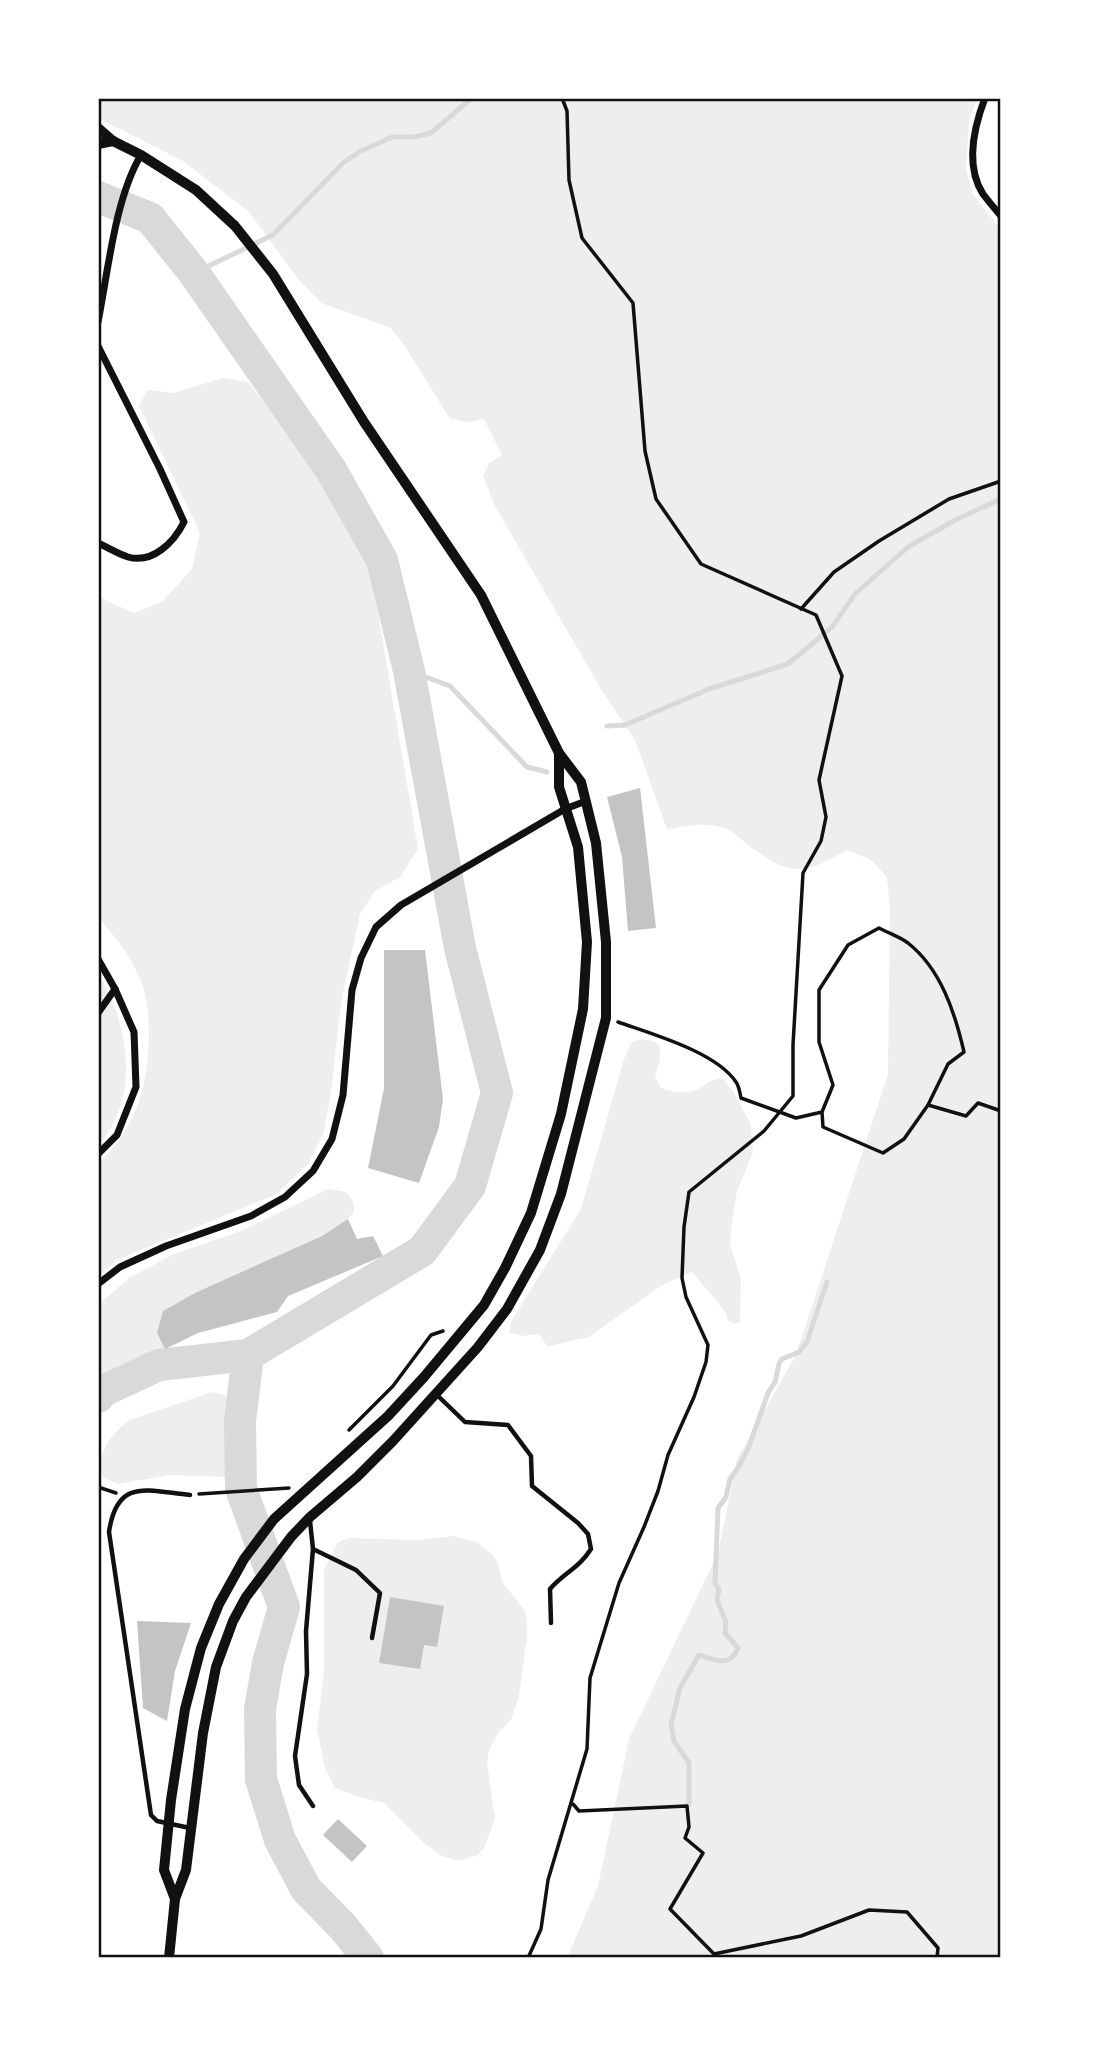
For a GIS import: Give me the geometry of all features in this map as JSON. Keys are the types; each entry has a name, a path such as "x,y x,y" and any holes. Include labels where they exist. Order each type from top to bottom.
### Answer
{"street":[{"path":"985,98 976,122 973,167 982,192 1001,216"},
{"path":"98,128 113,141 141,155 196,190 235,226 273,274 365,422 481,595 559,753 581,782 596,843 606,942 606,1018 561,1194 540,1250 507,1309 478,1347 437,1395 358,1477 310,1517 291,1537 263,1572 233,1621 216,1667 203,1733 186,1870 175,1899 169,1958"},
{"path":"98,144 113,141"},
{"path":"98,322 104,280 130,173 141,155"},
{"path":"98,345 184,522 176,539 151,557 129,558 98,543"},
{"path":"175,1899 164,1870 185,1709 201,1648 219,1604 244,1559 274,1519 388,1416 484,1305 531,1213 561,1114 583,1009 587,942 578,847 559,787 559,753"},
{"path":"98,1284 120,1267 166,1246 251,1216 285,1197 313,1171 332,1139 343,1095 352,990 361,958 376,927 401,905 565,809 586,801"},
{"path":"98,959 134,1031 136,1087 117,1135 98,1154"},
{"path":"98,1013 115,989"}],"lane":[{"path":"437,1395 465,1422 508,1425 531,1456 532,1486 588,1534 591,1549 582,1563 550,1589 551,1623"},
{"path":"190,1495 137,1489 125,1496 112,1515 109,1532 151,1815 157,1821 190,1828"},
{"path":"310,1517 313,1549 306,1631 307,1674 295,1756 299,1785 313,1806"},
{"path":"313,1549 356,1570 380,1593 372,1638"}],"path":[{"path":"528,1958 541,1929 548,1880 587,1749 590,1678 619,1583 653,1503 668,1455 694,1397 706,1362 708,1345 686,1297 682,1278 684,1227 689,1192 764,1131 793,1096 793,1045 803,873 821,841 826,817 819,780 842,676 817,615 701,564 656,499 643,442 633,303 582,238 569,180 566,111 562,98"},
{"path":"801,609 834,572 879,541 949,499 1001,481"},
{"path":"878,928 907,942 936,972 964,1052 948,1064 929,1105 904,1139 883,1153 823,1127 822,1112 833,1085 819,1042 819,990 848,945 878,928"},
{"path":"606,1018 672,1040 721,1066 737,1083 741,1098 796,1118 822,1112"},
{"path":"929,1105 966,1116 978,1103 1001,1111"},
{"path":"347,1432 393,1386 430,1335 442,1331 456,1339"},
{"path":"98,1487 110,1491"},
{"path":"190,1495 292,1488"},
{"path":"572,1803 579,1811 687,1806 690,1827 685,1838 703,1853 670,1909 714,1954 801,1936 869,1910 907,1912 938,1948 937,1958"}],"shaded area":[{"path":"98,98 977,98 969,120 966,168 972,193 1001,230 1001,1958 567,1958 598,1886 629,1739 718,1553 737,1459 796,1355 888,1074 890,908 887,877 870,859 846,850 818,865 796,869 774,862 726,829 697,825 667,829 635,740 601,689 495,506 483,476 489,463 502,455 484,419 469,422 450,419 391,328 321,303 298,279 249,212 183,161 98,118"},
{"path":"223,378 248,382 291,436 369,559 418,849 400,877 375,891 360,914 341,1003 331,1093 323,1135 308,1164 277,1194 119,1259 98,1276 98,1163 122,1135 139,1102 147,1067 149,1029 145,994 140,979 122,946 98,917 98,597 134,613 163,601 192,569 200,533 139,406 148,390 173,393"},
{"path":"98,973 117,1015 126,1061 120,1106 112,1126 98,1145"},
{"path":"641,1039 653,1041 660,1046 660,1060 655,1075 661,1088 687,1092 713,1080 723,1079 733,1091 751,1125 753,1152 737,1191 730,1244 741,1279 740,1322 734,1324 728,1320 724,1310 692,1272 664,1284 587,1338 547,1346 539,1334 524,1336 509,1333 512,1320 581,1209 624,1059 632,1042"},
{"path":"328,1189 346,1192 352,1200 354,1211 347,1220 308,1243 196,1293 163,1311 158,1333 165,1349 149,1363 123,1373 98,1391 98,1305 129,1278 174,1254 241,1231"},
{"path":"212,1392 225,1395 232,1406 234,1474 227,1477 171,1475 117,1484 103,1477 103,1452 111,1437 130,1420"},
{"path":"454,1536 477,1542 493,1555 498,1563 502,1581 526,1613 527,1635 519,1696 511,1720 499,1732 489,1750 487,1763 495,1819 484,1848 477,1855 459,1861 442,1856 423,1842 384,1803 335,1788 325,1768 317,1730 324,1671 324,1570 338,1542 349,1538 417,1540"}],"building":[{"path":"640,788 656,928 628,931 622,857 607,797"},
{"path":"384,950 425,950 443,1099 439,1127 419,1183 368,1168 384,1088"},
{"path":"348,1219 357,1239 373,1236 383,1256 288,1296 277,1312 198,1333 165,1349 157,1333 163,1311 195,1293 322,1236"},
{"path":"390,1597 444,1606 437,1647 424,1645 420,1669 379,1663"},
{"path":"137,1621 191,1623 175,1671 167,1721 143,1708"},
{"path":"338,1819 367,1846 352,1862 323,1835"}],"waterway":[{"path":"194,273 273,235 344,162 361,151 392,137 414,137 431,133 472,98"},
{"path":"98,197 150,218 194,273 331,470 382,560 409,671 460,948 497,1093 470,1186 422,1251 248,1355 159,1365 103,1391 98,1397"},
{"path":"607,726 625,725 709,689 788,664 832,627 855,594 908,547 957,519 1001,499"},
{"path":"409,671 450,686 527,767 547,772"},
{"path":"689,1804 689,1763 674,1741 671,1725 680,1688 699,1655 722,1661 731,1658 738,1648 725,1633 726,1622 717,1600 719,1589 715,1584 718,1508 726,1497 730,1479 748,1449 768,1393 775,1382 779,1364 782,1359 799,1352 807,1342 827,1282"},
{"path":"248,1355 240,1421 241,1489 284,1607 268,1663 260,1709 261,1779 280,1840 306,1889 343,1927 368,1958"}]}
